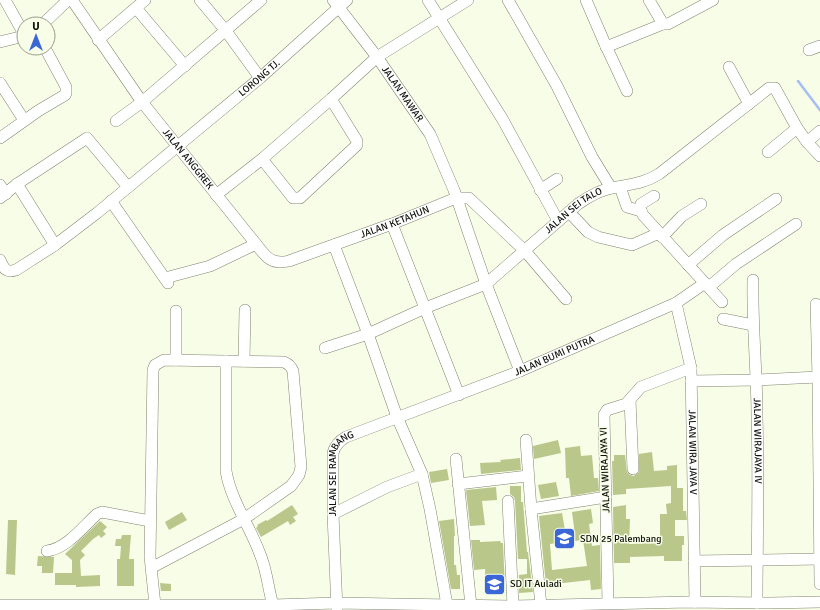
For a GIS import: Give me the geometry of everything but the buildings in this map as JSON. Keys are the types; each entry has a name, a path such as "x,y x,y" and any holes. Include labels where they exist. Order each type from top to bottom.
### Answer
{"street":[{"path":"5,0 16,20"},
{"path":"51,16 68,0"},
{"name":"JALAN ANGGREK","path":"72,0 142,102 270,260 282,263 334,246"},
{"path":"98,40 145,0"},
{"path":"200,0 226,31 260,78"},
{"path":"116,121 186,66 261,0"},
{"path":"428,0 503,120 558,221"},
{"path":"216,195 262,159 332,99 377,57 468,0"},
{"path":"508,0 557,86 592,157 616,187 627,207 641,211 688,266 722,302"},
{"path":"586,0 627,91"},
{"path":"649,0 665,24"},
{"path":"606,47 665,24 713,0"},
{"name":"JALAN MAWAR","path":"339,2 430,134 456,198 486,284 520,371"},
{"name":"LORONG TJ.","path":"0,260 6,271 13,272 55,245 111,201 260,78 339,2"},
{"path":"136,8 186,66"},
{"path":"0,42 16,37"},
{"path":"809,50 820,46"},
{"path":"0,138 24,120 65,95 66,87 49,56"},
{"path":"730,67 749,104"},
{"path":"0,83 24,120"},
{"name":"JALAN SEI TALO","path":"325,348 368,334 425,308 486,284 568,212 592,194 616,187 634,185 649,180 659,174 769,88 774,87 797,128 820,156"},
{"path":"262,159 293,198 300,198 358,145 332,99"},
{"path":"768,152 797,128"},
{"path":"807,142 820,131"},
{"path":"2,192 17,184 87,138 128,187"},
{"path":"540,190 557,179"},
{"path":"17,184 55,245"},
{"path":"641,211 641,204 654,196"},
{"path":"456,198 469,198 525,251 566,299"},
{"name":"JALAN KETAHUN","path":"334,246 456,198"},
{"path":"688,266 723,235 776,199"},
{"path":"111,201 166,280 210,266 256,244"},
{"path":"568,212 593,235 632,245 661,235 682,216 701,204"},
{"path":"392,224 459,395"},
{"name":"JALAN BUMI PUTRA","path":"397,417 520,371 676,303 707,285 796,224"},
{"path":"334,246 368,334 397,417 422,474 432,517 441,607"},
{"name":"JALAN WIRAJAYA IV","path":"753,280 753,324 757,380 758,437 757,603"},
{"name":"JALAN WIRA JAYA V","path":"676,303 691,368 694,561 691,605"},
{"path":"816,304 820,584"},
{"path":"244,361 245,310"},
{"path":"176,311 176,360"},
{"path":"722,319 753,324"},
{"path":"151,568 244,519 291,486 299,475 301,467 293,371 291,367 284,362 164,360 155,365 153,370 150,521 150,557 151,568 155,605"},
{"path":"226,361 226,471 228,483 261,555 273,606"},
{"name":"JALAN WIRAJAYA VI","path":"608,603 604,415 607,410 623,406 641,387 691,368"},
{"path":"691,380 757,380 818,377"},
{"path":"630,400 633,469"},
{"name":"JALAN SEI RAMBANG","path":"336,607 333,514 333,453 335,446 346,437 397,417"},
{"path":"526,440 528,476 541,606"},
{"path":"456,459 471,606"},
{"path":"333,514 387,487 422,474"},
{"path":"458,484 528,476"},
{"path":"531,509 606,498"},
{"path":"508,501 513,606"},
{"path":"47,551 63,545 97,514 102,512 150,521"},
{"path":"694,561 819,559"},
{"path":"0,605 104,607 155,605 180,607 471,606 492,608 513,606 557,607 608,603 691,605 757,603 770,606 820,602"}],"waterway":[{"path":"798,81 820,110"}],"place":[{"name":"SDN 25 Palembang","path":"564,539"},
{"name":"SD IT Auladi","path":"495,584"}]}
